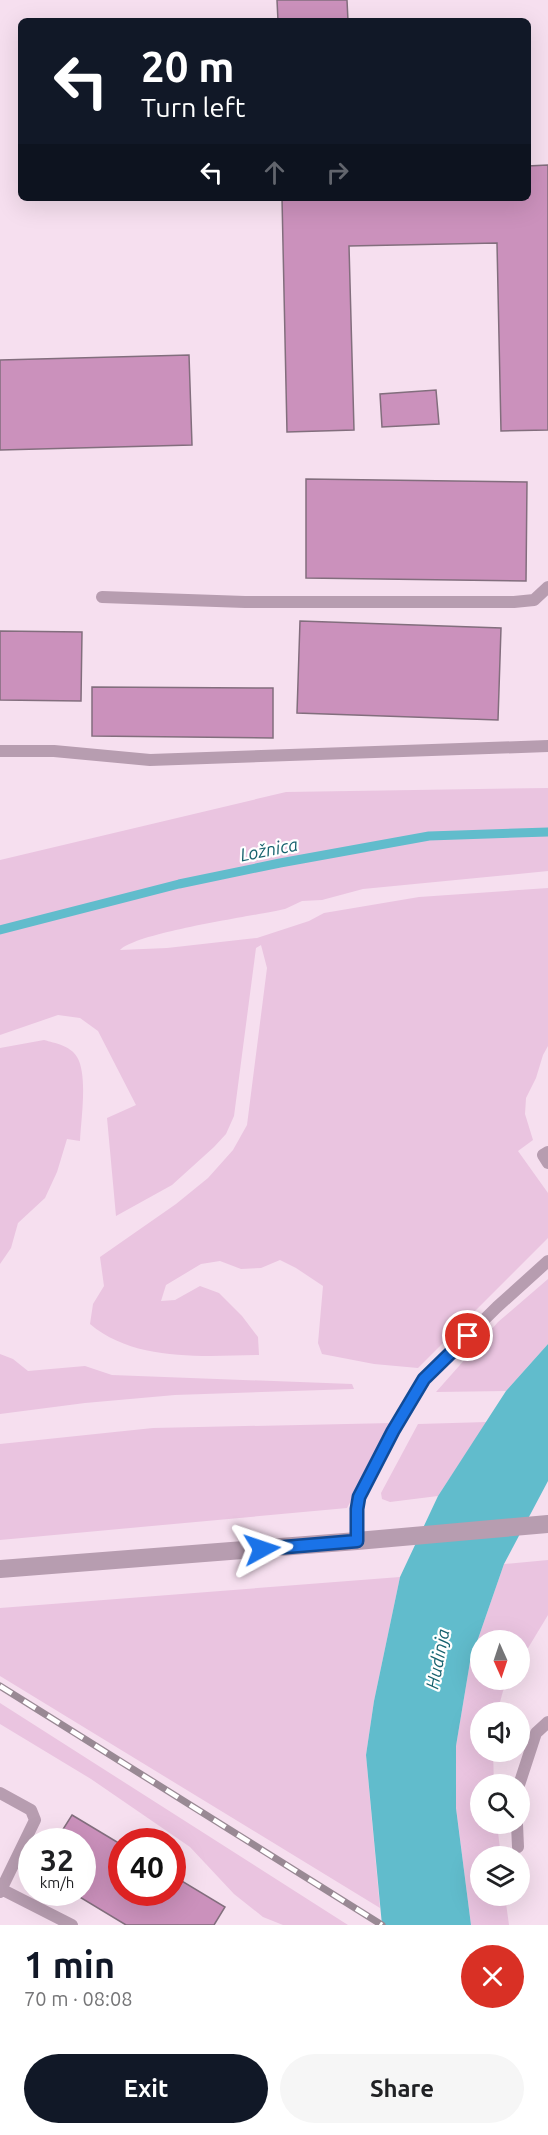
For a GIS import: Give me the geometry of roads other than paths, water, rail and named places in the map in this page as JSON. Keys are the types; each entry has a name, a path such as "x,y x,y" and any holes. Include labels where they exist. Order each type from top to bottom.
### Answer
{"street":[{"path":"0,1569 548,1524"}],"lane":[{"path":"102,597 245,602 514,602 534,600 548,587"},
{"path":"0,751 54,752 150,760 548,746"},
{"path":"548,1152 543,1155 548,1163"},
{"path":"365,1540 357,1509 359,1497 393,1431 424,1379 497,1307 548,1261"},
{"path":"523,1774 536,1732 548,1722"},
{"path":"0,1793 31,1810 35,1820 1,1891 72,1925"}],"water":[{"name":"Hudinja","path":"548,1344 548,1481 504,1564 481,1630 470,1630 470,1662 456,1746 456,1808 471,1925 382,1925 366,1755 374,1701 400,1577 438,1496 506,1391"}],"waterway":[{"name":"Ložnica","path":"0,930 179,884 429,836 548,832"}],"railway":[{"path":"0,1686 382,1925"}]}
